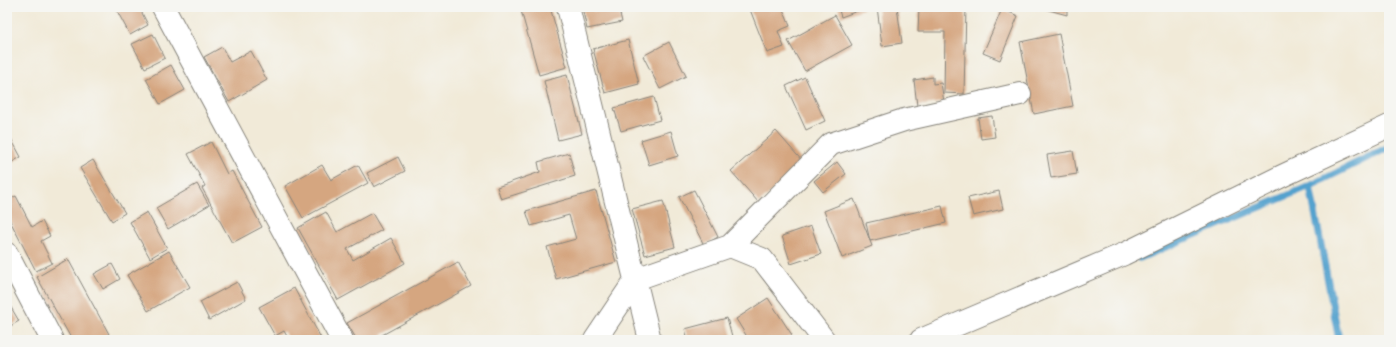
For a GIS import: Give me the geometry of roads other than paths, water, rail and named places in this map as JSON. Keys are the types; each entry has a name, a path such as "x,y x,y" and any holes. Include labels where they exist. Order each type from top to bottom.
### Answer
{"street":[{"path":"163,7 342,340"},
{"path":"568,7 650,340"},
{"path":"595,340 636,279 730,246 831,144 904,120 1020,94"},
{"path":"921,340 1124,254 1282,176 1389,126"},
{"path":"730,246 762,260 824,340"},
{"path":"7,254 52,340"}],"waterway":[{"path":"1140,258 1310,186 1389,147"},
{"path":"1310,186 1339,340"}]}
